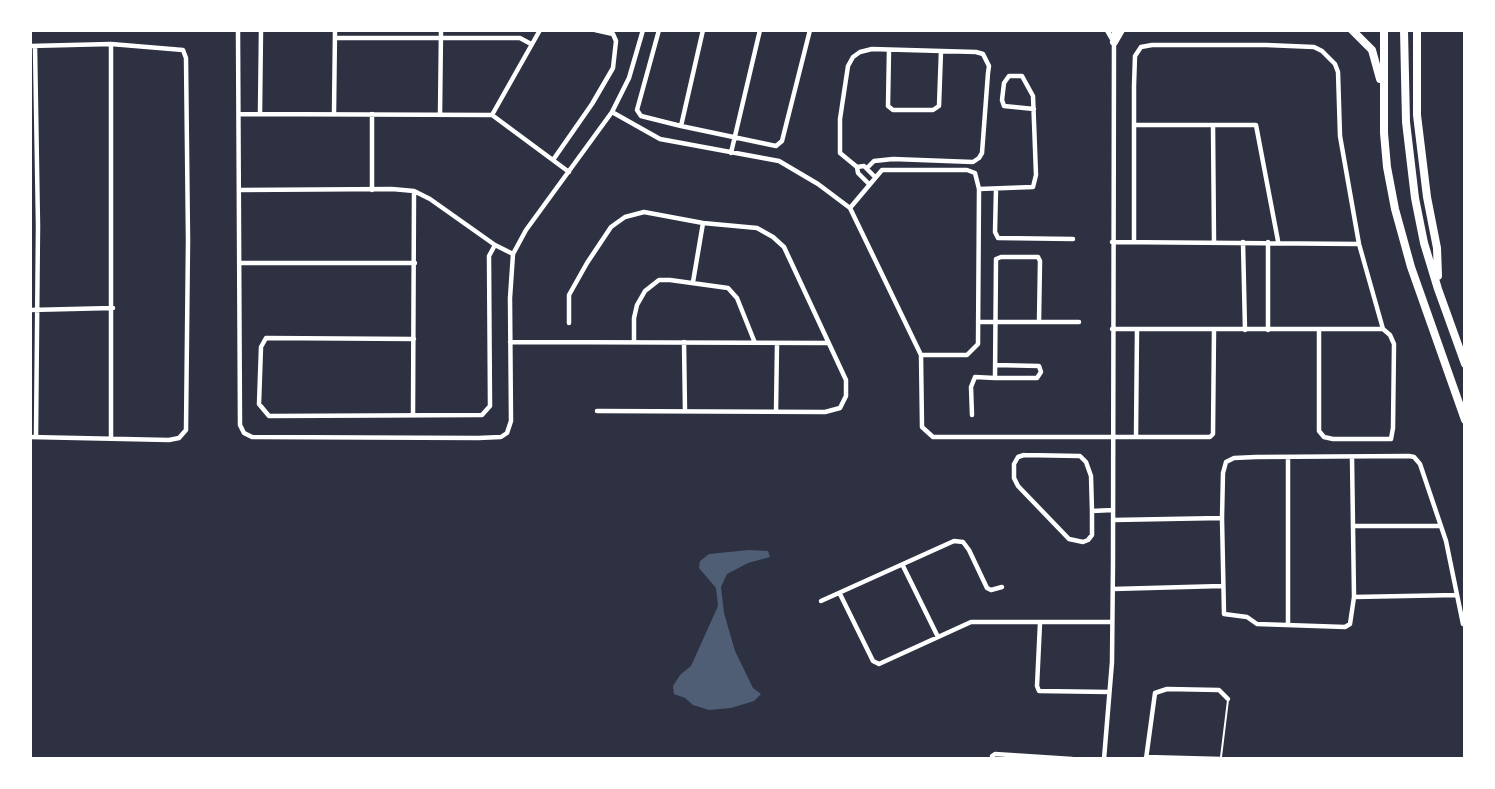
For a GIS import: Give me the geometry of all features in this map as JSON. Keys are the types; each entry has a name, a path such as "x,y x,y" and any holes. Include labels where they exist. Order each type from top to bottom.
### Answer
{"highway":[{"path":"1114,42 1121,30"},
{"path":"1352,30 1372,50 1384,92"},
{"path":"1384,30 1387,167 1395,209 1410,267 1465,420"},
{"path":"1404,30 1406,122 1415,198 1424,243 1465,364"},
{"path":"1417,30 1417,115 1427,197 1437,248 1438,289"}],"street":[{"path":"238,30 240,425 244,433 252,437 478,438 501,438 507,433 511,421 510,298 513,254 526,230 612,112 629,78 643,30"},
{"path":"260,113 261,30"},
{"path":"334,113 335,30"},
{"path":"440,115 441,30"},
{"path":"492,115 540,30"},
{"path":"553,160 592,104 612,68 616,41 612,34 595,30"},
{"path":"659,30 637,110 641,116 776,146 782,141 810,30"},
{"path":"681,126 704,30"},
{"path":"731,153 760,30"},
{"path":"1107,30 1114,42"},
{"path":"1104,759 1113,589 1114,30"},
{"path":"335,38 520,38 531,44"},
{"path":"111,44 111,439"},
{"path":"30,437 169,440 179,438 186,430 188,240 186,58 183,50 111,44 32,46 37,310 36,437"},
{"path":"1134,242 1135,56 1141,47 1314,47 1329,56 1338,72 1340,136 1359,244 1383,329 1394,344 1391,439 1324,438 1319,431 1319,330"},
{"path":"867,168 874,161 893,159 973,162 982,153 988,73 987,60 983,54 872,49 853,57 848,66 840,120 841,153 857,167 858,173 869,184"},
{"path":"889,50 888,106 893,110 933,110 939,106 941,51"},
{"path":"979,189 1033,187 1036,182 1034,109 1033,96 1022,76 1009,76 1004,83 1004,106 1034,109"},
{"path":"612,112 660,139 779,161 818,184 849,208 921,355 922,427 933,437 1210,437 1213,434 1214,330"},
{"path":"239,114 492,115 569,172"},
{"path":"372,114 372,190"},
{"path":"1134,125 1256,125 1278,242"},
{"path":"1213,125 1214,242"},
{"path":"857,167 864,166 876,177"},
{"path":"849,208 882,170 967,170 975,173 979,189 978,344 967,355 921,355"},
{"path":"996,189 995,232 998,238 1073,239"},
{"path":"240,190 414,191 513,254"},
{"path":"413,415 414,191"},
{"path":"569,323 569,295 611,227 625,216 644,212 702,223 757,229 773,237 784,247 846,380 846,396 840,408 825,412 597,411"},
{"path":"693,282 702,223"},
{"path":"1112,242 1359,244"},
{"path":"1243,242 1245,330"},
{"path":"1268,242 1268,330"},
{"path":"414,339 266,338 261,347 259,404 270,416 482,415 490,406 489,256 495,245"},
{"path":"995,378 996,259 1038,257 1038,322"},
{"path":"240,263 415,263"},
{"path":"634,342 637,305 645,291 659,280 728,288 737,298 755,343"},
{"path":"30,310 113,308"},
{"path":"978,323 1079,322"},
{"path":"1112,330 1383,329"},
{"path":"1136,437 1137,330"},
{"path":"510,342 828,343"},
{"path":"684,342 685,411"},
{"path":"776,412 777,344"},
{"path":"972,415 971,387 975,377 1037,378 1041,372 1039,366 995,365"},
{"path":"1080,456 1086,462 1091,475 1092,510 1092,536 1083,542 1069,539 1018,486 1013,471 1018,457 1080,456"},
{"path":"1352,457 1352,620 1345,627 1257,624 1247,617 1223,614 1222,518 1223,473 1226,462 1234,458 1409,456 1417,459 1448,550 1462,624"},
{"path":"1288,457 1288,625"},
{"path":"1092,510 1113,510"},
{"path":"1113,520 1222,518"},
{"path":"1353,526 1440,526"},
{"path":"821,601 954,541 963,542 970,550 987,588 991,590 1002,587"},
{"path":"903,566 938,638"},
{"path":"1113,589 1222,586"},
{"path":"840,594 873,661 879,664 971,622 1112,622"},
{"path":"1354,597 1457,595"},
{"path":"1040,623 1039,691 1109,692"},
{"path":"1221,759 1146,758 1155,693 1167,689 1219,690 1228,699"},
{"path":"992,756 995,754 1072,759"}],"lane":[{"path":"1221,759 1228,699"}],"water":[{"path":"768,551 770,557 748,563 727,574 721,587 724,613 735,651 753,688 761,694 754,701 731,708 709,710 693,705 674,694 673,686 680,675 691,666 718,606 716,588 699,568 700,561 709,554"}]}
